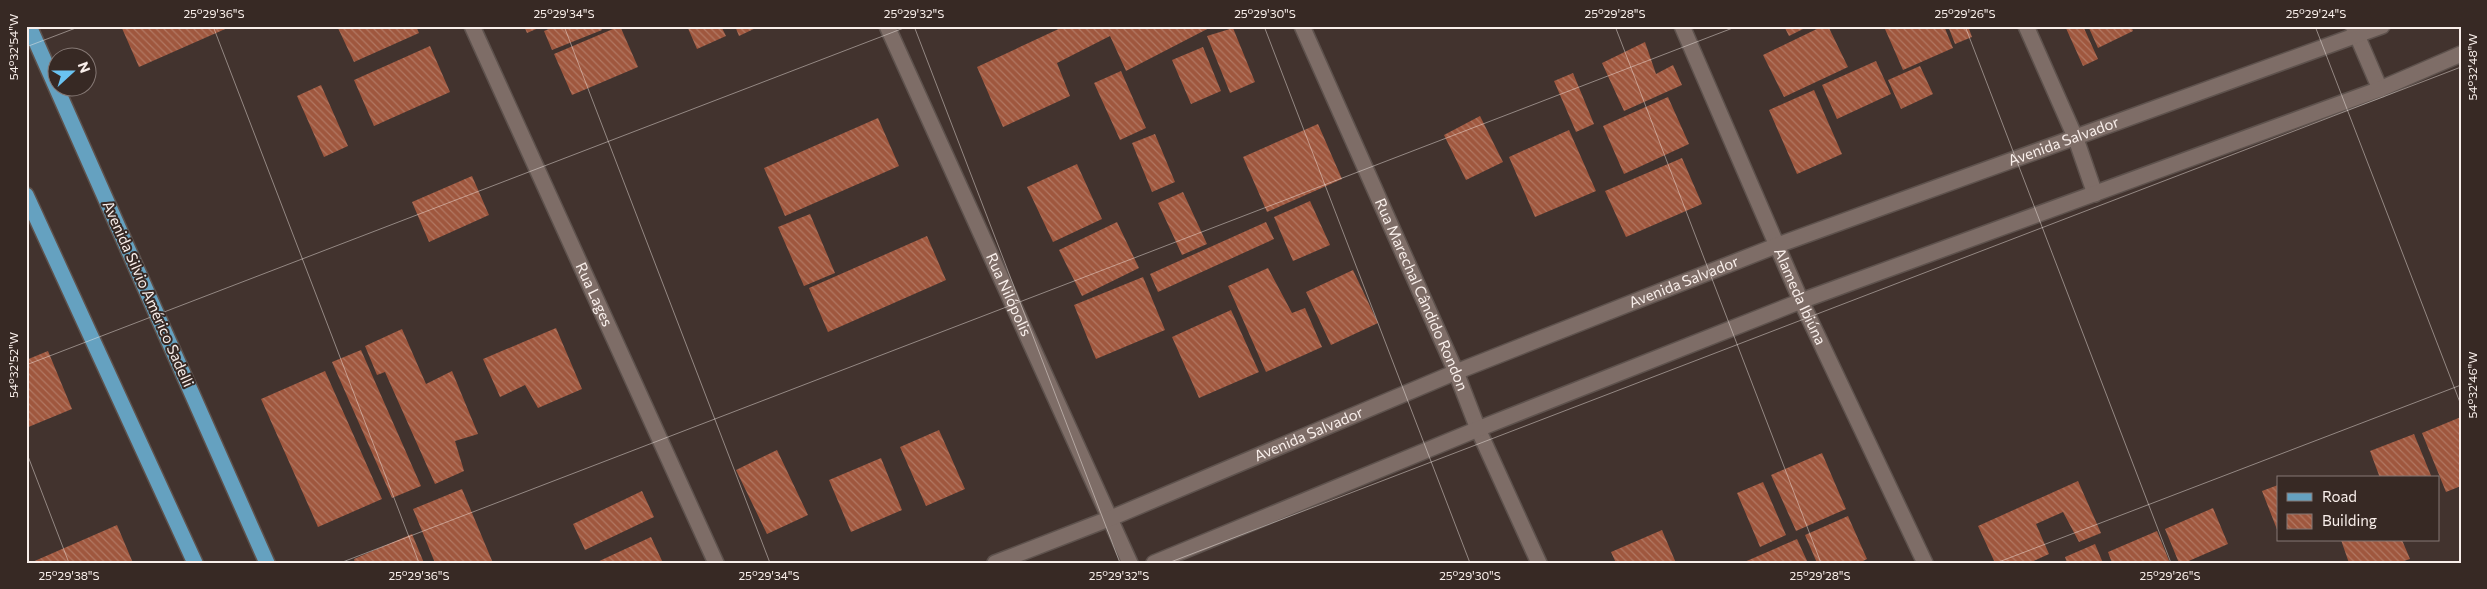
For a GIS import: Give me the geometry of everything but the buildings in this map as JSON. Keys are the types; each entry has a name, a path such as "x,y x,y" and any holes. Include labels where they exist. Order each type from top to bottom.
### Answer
{"main road":[{"name":"Avenida Silvio Américo Sadelli","path":"29,26 267,563"},
{"path":"26,195 195,563"}],"street":[{"name":"Rua Lages","path":"472,26 716,563"},
{"name":"Rua Nilópolis","path":"887,26 1130,563"},
{"name":"Rua Marechal Cândido Rondon","path":"1302,26 1456,372 1478,429 1540,563"},
{"name":"Alameda Ibiúna","path":"1682,26 1801,301 1926,563"},
{"path":"2026,26 2076,139 2095,194"},
{"name":"Avenida Salvador","path":"995,563 1111,518 1456,372 1778,245 2076,139 2355,32 2382,26"},
{"path":"2355,32 2380,89"},
{"path":"1154,563 1478,429 1801,301 2380,89 2461,54"}]}
